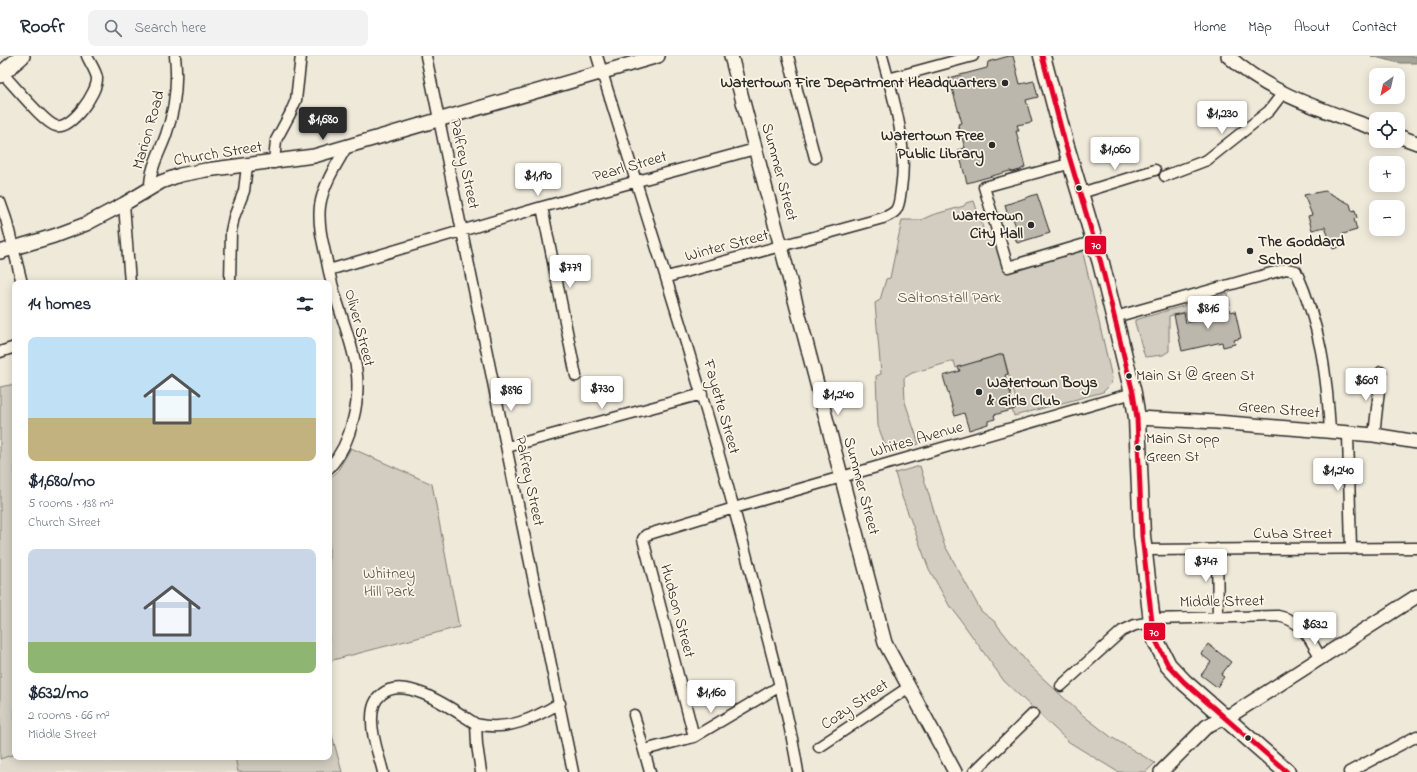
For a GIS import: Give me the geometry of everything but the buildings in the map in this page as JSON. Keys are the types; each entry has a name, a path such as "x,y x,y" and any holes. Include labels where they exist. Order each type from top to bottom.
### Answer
{"main road":[{"path":"1,74 22,56"},
{"path":"1042,56 1116,317 1133,393 1137,418 1144,550 1151,620 1156,641 1168,665 1184,682 1287,772"}],"street":[{"path":"1,74 47,121 58,127 63,126 73,120 95,89 97,77 87,56"},
{"name":"Marion Road","path":"150,188 153,167 166,134 174,107 176,80 175,56"},
{"path":"274,163 276,140 296,100 301,56"},
{"name":"Palfrey Street","path":"426,56 573,772"},
{"name":"Fayette Street","path":"597,56 667,277 702,394 734,508 780,686 798,772"},
{"name":"Church Street","path":"0,252 71,230 124,204 150,188 169,179 192,172 274,163 314,156 346,148 658,56"},
{"name":"Summer Street","path":"731,56 885,643 955,772"},
{"path":"788,56 815,158"},
{"name":"Winter Street","path":"667,277 884,218 896,211 902,184 903,148 900,126 882,56"},
{"path":"888,79 973,56"},
{"path":"1228,56 1256,78 1282,94 1316,108 1369,126"},
{"path":"1165,176 1207,160 1269,111 1282,94"},
{"path":"1405,139 1417,143"},
{"name":"Oliver Street","path":"332,280 321,231 320,205 328,182 346,148"},
{"name":"Pearl Street","path":"329,270 542,207 755,149"},
{"path":"1072,163 984,187 1008,267 1095,241"},
{"path":"230,280 231,231 244,191 247,166"},
{"path":"1081,193 1156,170"},
{"path":"0,202 14,248 21,280"},
{"path":"124,204 130,280"},
{"path":"542,207 576,376"},
{"path":"1116,317 1286,269 1296,271 1310,300 1321,344 1328,390 1330,432"},
{"name":"Oliver Street","path":"332,282 338,306 354,353 358,383 352,427 340,454 332,464"},
{"path":"0,352 12,348"},
{"path":"1374,435 1381,372"},
{"name":"Whites Avenue","path":"643,539 657,531 734,508 1133,393"},
{"path":"507,447 702,394"},
{"name":"Green Street","path":"1137,418 1216,422 1374,435 1417,442"},
{"path":"1348,434 1351,549"},
{"name":"Hudson Street","path":"643,539 694,737"},
{"name":"Cuba Street","path":"1144,550 1417,548"},
{"path":"1217,549 1218,617"},
{"path":"1161,772 1206,726 1236,712 1416,599"},
{"name":"Middle Street","path":"1061,686 1122,631 1151,620 1278,616 1289,618 1304,631 1320,658"},
{"path":"644,750 694,737 780,686"},
{"path":"383,772 372,732 373,705 377,698 385,691 394,687 405,688 421,693 476,724 486,726 504,726 540,715 560,703"},
{"name":"Cozy Street","path":"819,747 909,687"},
{"path":"974,772 1033,714"},
{"path":"634,715 650,772"},
{"path":"476,724 476,745 481,772"},
{"path":"1349,772 1417,736"}],"shaded area":[{"path":"1371,56 1417,56 1417,63 1399,63"},
{"path":"12,755 12,760 104,760 108,762 114,760 236,760 238,772 0,772 0,759"}],"green space":[{"name":"Saltonstall Park","path":"974,201 985,234 992,232 1006,271 1082,249 1112,378 1111,384 1103,392 1014,416 1012,409 1018,407 1003,354 956,368 954,361 912,373 904,378 905,402 919,444 888,453 878,426 876,376 881,374 875,303 880,300 886,279 890,278 902,220 921,220 932,215 964,206 966,203"},
{"path":"1228,293 1230,305 1216,309 1217,314 1187,320 1185,312 1169,316 1169,351 1163,355 1145,357 1135,320"},
{"path":"12,385 12,755 0,759 0,387"},
{"name":"Whitney Hill Park","path":"351,448 432,484 459,627 332,660 332,476 337,472"},
{"path":"920,466 944,544 981,611 994,621 1030,666 1080,713 1111,737 1155,763 1146,772 1118,772 1069,742 1004,681 950,607 929,569 902,497 895,473"},
{"path":"332,735 342,772 238,772 236,760 332,760"}],"transit line":[{"name":"70","path":"1042,56 1065,143 1101,263 1133,393 1137,418 1142,536 1152,622 1156,641 1168,665 1184,682 1287,772"}],"place":[{"name":"Watertown Fire Department Headquarters","path":"1005,83"},
{"name":"Watertown Free Public Library","path":"992,145"},
{"name":"Watertown City Hall","path":"1031,225"},
{"name":"The Goddard School","path":"1250,251"},
{"name":"Main St @ Green St","path":"1129,376"},
{"name":"Watertown Boys & Girls Club","path":"979,392"},
{"name":"Main St opp Green St","path":"1138,448"}]}
